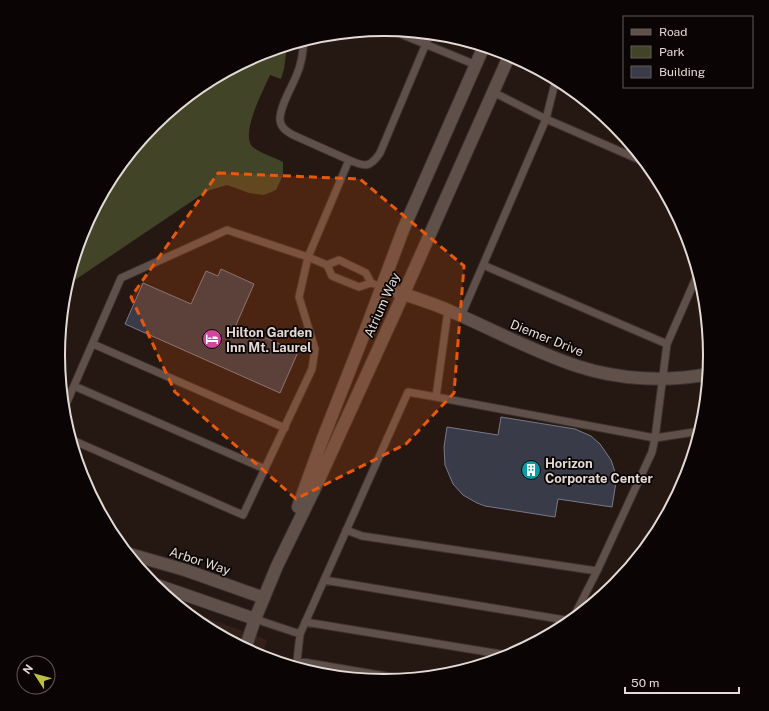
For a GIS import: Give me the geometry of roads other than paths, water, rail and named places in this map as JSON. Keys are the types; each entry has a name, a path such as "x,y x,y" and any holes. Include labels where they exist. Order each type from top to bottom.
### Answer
{"street":[{"name":"Atrium Way","path":"247,644 255,619 277,566 323,438 366,328 376,284 403,230 482,51"},
{"name":"Atrium Way","path":"277,566 315,488 403,295 507,60"},
{"name":"Diemer Drive","path":"376,284 448,310 579,367 607,374 664,379 676,379 703,375"},
{"name":"Arbor Way","path":"136,556 185,570 264,598"},
{"path":"166,588 255,619"}],"lane":[{"path":"410,37 476,65"},
{"path":"303,47 302,60 298,73 282,110 280,119 282,126 286,131 293,135 361,165 368,165 373,162 380,153 428,39"},
{"path":"461,316 546,120 554,85"},
{"path":"493,92 546,120 636,158"},
{"path":"77,442 243,515 312,369 315,349 299,297 308,258 349,160"},
{"path":"68,400 121,278 227,230 327,265 339,260 366,273 376,284"},
{"path":"327,265 332,276 359,287 376,284"},
{"path":"483,265 667,344"},
{"path":"577,610 598,571 652,452 664,379 667,344 695,281"},
{"path":"436,397 448,310"},
{"path":"93,344 285,428"},
{"path":"74,386 265,469"},
{"path":"378,675 297,661 300,634 408,392 655,438 695,432"},
{"path":"346,530 362,536 598,571"},
{"path":"324,580 563,621"},
{"path":"255,619 300,634"},
{"path":"305,622 499,654"}],"place":[{"name":"Hilton Garden Inn Mt. Laurel","path":"212,339"},
{"name":"Horizon Corporate Center","path":"531,470"}]}
